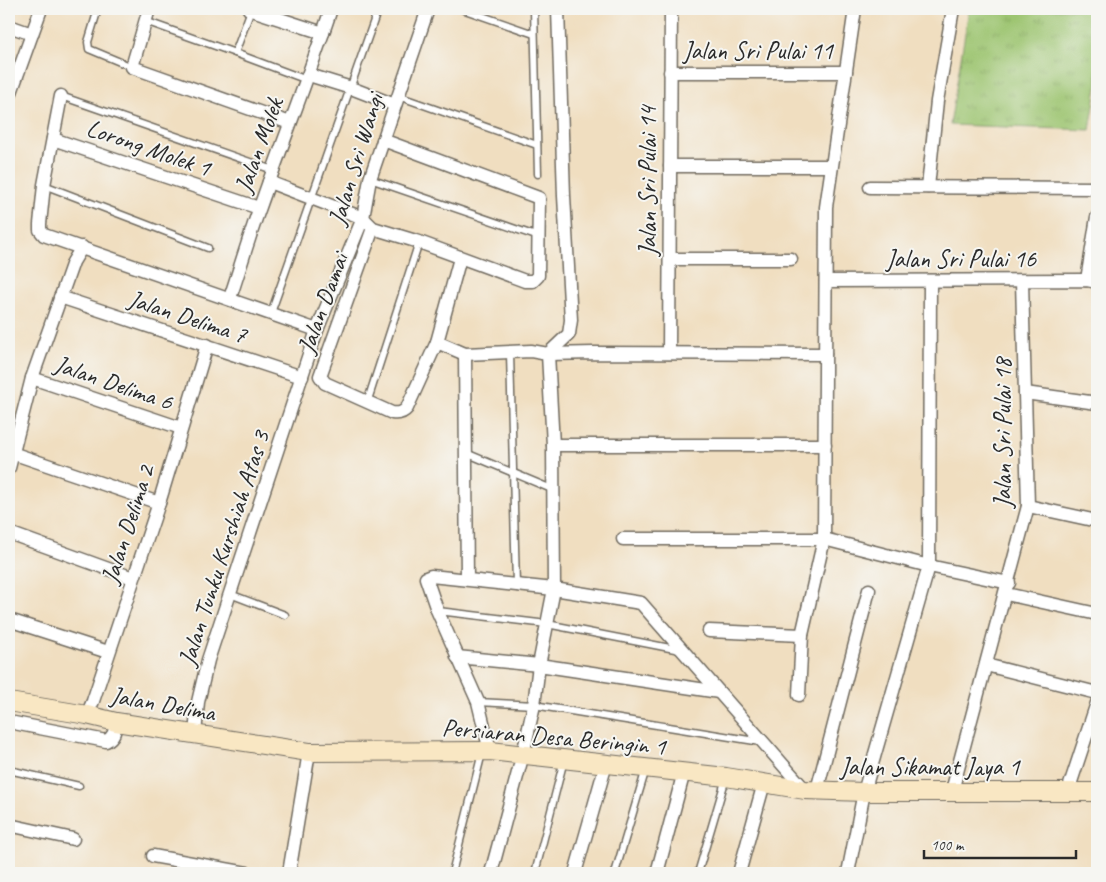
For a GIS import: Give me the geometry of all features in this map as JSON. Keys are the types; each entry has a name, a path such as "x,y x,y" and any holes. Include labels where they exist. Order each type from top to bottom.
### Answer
{"main road":[{"name":"Jalan Delima","path":"9,702 87,715 116,722 309,752"},
{"name":"Persiaran Desa Beringin 1","path":"309,752 487,751 565,758 764,783"},
{"name":"Jalan Sikamat Jaya 1","path":"764,783 811,790 864,792 1097,792"}],"street":[{"path":"9,98 41,9"},
{"path":"250,9 323,33"},
{"name":"Jalan Molek","path":"230,298 259,208 308,77 331,9"},
{"name":"Jalan Sri Wangi","path":"302,377 317,330 363,218 370,178 428,9"},
{"path":"491,873 524,754 554,588 553,445 548,354 569,334 571,320 564,196 558,9"},
{"name":"Jalan Sri Pulai 14","path":"669,353 671,9"},
{"path":"799,695 802,635 824,539 826,207 855,9"},
{"path":"928,187 937,100 953,9"},
{"path":"147,15 132,67 290,122"},
{"path":"9,26 32,34"},
{"name":"Jalan Sri Pulai 11","path":"670,72 846,72"},
{"path":"308,77 396,100"},
{"path":"61,96 44,185 40,230 44,235 230,298 317,330"},
{"name":"Lorong Molek 1","path":"53,139 259,208"},
{"path":"271,176 312,198 363,218 373,228 418,242 525,281 533,281 538,276 539,198 383,140"},
{"path":"670,166 832,166"},
{"path":"870,187 1097,188"},
{"path":"1092,281 1097,217"},
{"name":"Jalan Damai","path":"373,228 320,376 326,383 392,414 404,412 407,408 437,342 460,258"},
{"path":"9,468 32,378 73,262 82,247"},
{"path":"670,259 791,259"},
{"name":"Jalan Sri Pulai 16","path":"826,281 1092,281"},
{"path":"848,873 864,792 929,566 930,281"},
{"name":"Jalan Sri Pulai 18","path":"952,791 1028,506 1022,281"},
{"name":"Jalan Delima 7","path":"60,297 302,377"},
{"path":"437,342 465,354 531,351 548,354 825,354"},
{"name":"Jalan Delima 2","path":"87,715 159,503 207,346"},
{"path":"465,354 467,579"},
{"name":"Jalan Tunku Kurshiah Atas 3","path":"194,734 198,702 208,660 302,377"},
{"name":"Jalan Delima 6","path":"32,378 181,428"},
{"path":"1025,393 1097,403"},
{"path":"553,445 825,445"},
{"path":"12,453 159,503"},
{"path":"1028,506 1097,521"},
{"path":"9,533 133,578"},
{"path":"624,539 824,539 929,566 1097,614"},
{"path":"487,751 478,702 437,610 426,578 431,576 554,588 641,603 763,742 811,790 869,590"},
{"path":"9,620 108,652"},
{"path":"709,631 802,635"},
{"path":"457,656 540,665 719,692"},
{"path":"986,665 1097,693"},
{"path":"1068,791 1097,703"},
{"path":"9,722 106,741 115,732 116,722"},
{"path":"289,873 309,752"},
{"path":"575,873 606,764"},
{"path":"657,873 684,772"},
{"path":"739,873 764,783"},
{"path":"9,825 73,838"},
{"path":"153,856 247,873"}],"lane":[{"path":"98,9 88,42 89,50 132,67"},
{"path":"235,53 250,9"},
{"path":"271,313 378,9"},
{"path":"462,9 534,34"},
{"path":"534,9 538,174"},
{"path":"147,15 235,53 308,77"},
{"path":"61,96 271,176"},
{"path":"396,100 537,145"},
{"path":"370,178 539,237"},
{"path":"44,185 208,248"},
{"path":"367,403 418,242"},
{"path":"510,353 516,585"},
{"path":"466,453 554,490"},
{"path":"230,594 285,615"},
{"path":"437,610 547,624 682,650"},
{"path":"478,702 534,705 763,742"},
{"path":"452,873 487,751"},
{"path":"535,873 565,758"},
{"path":"615,873 646,768"},
{"path":"9,770 79,786"},
{"path":"698,873 726,777"}],"green space":[{"path":"969,9 1097,9 1097,87 1090,130 950,125"}]}
